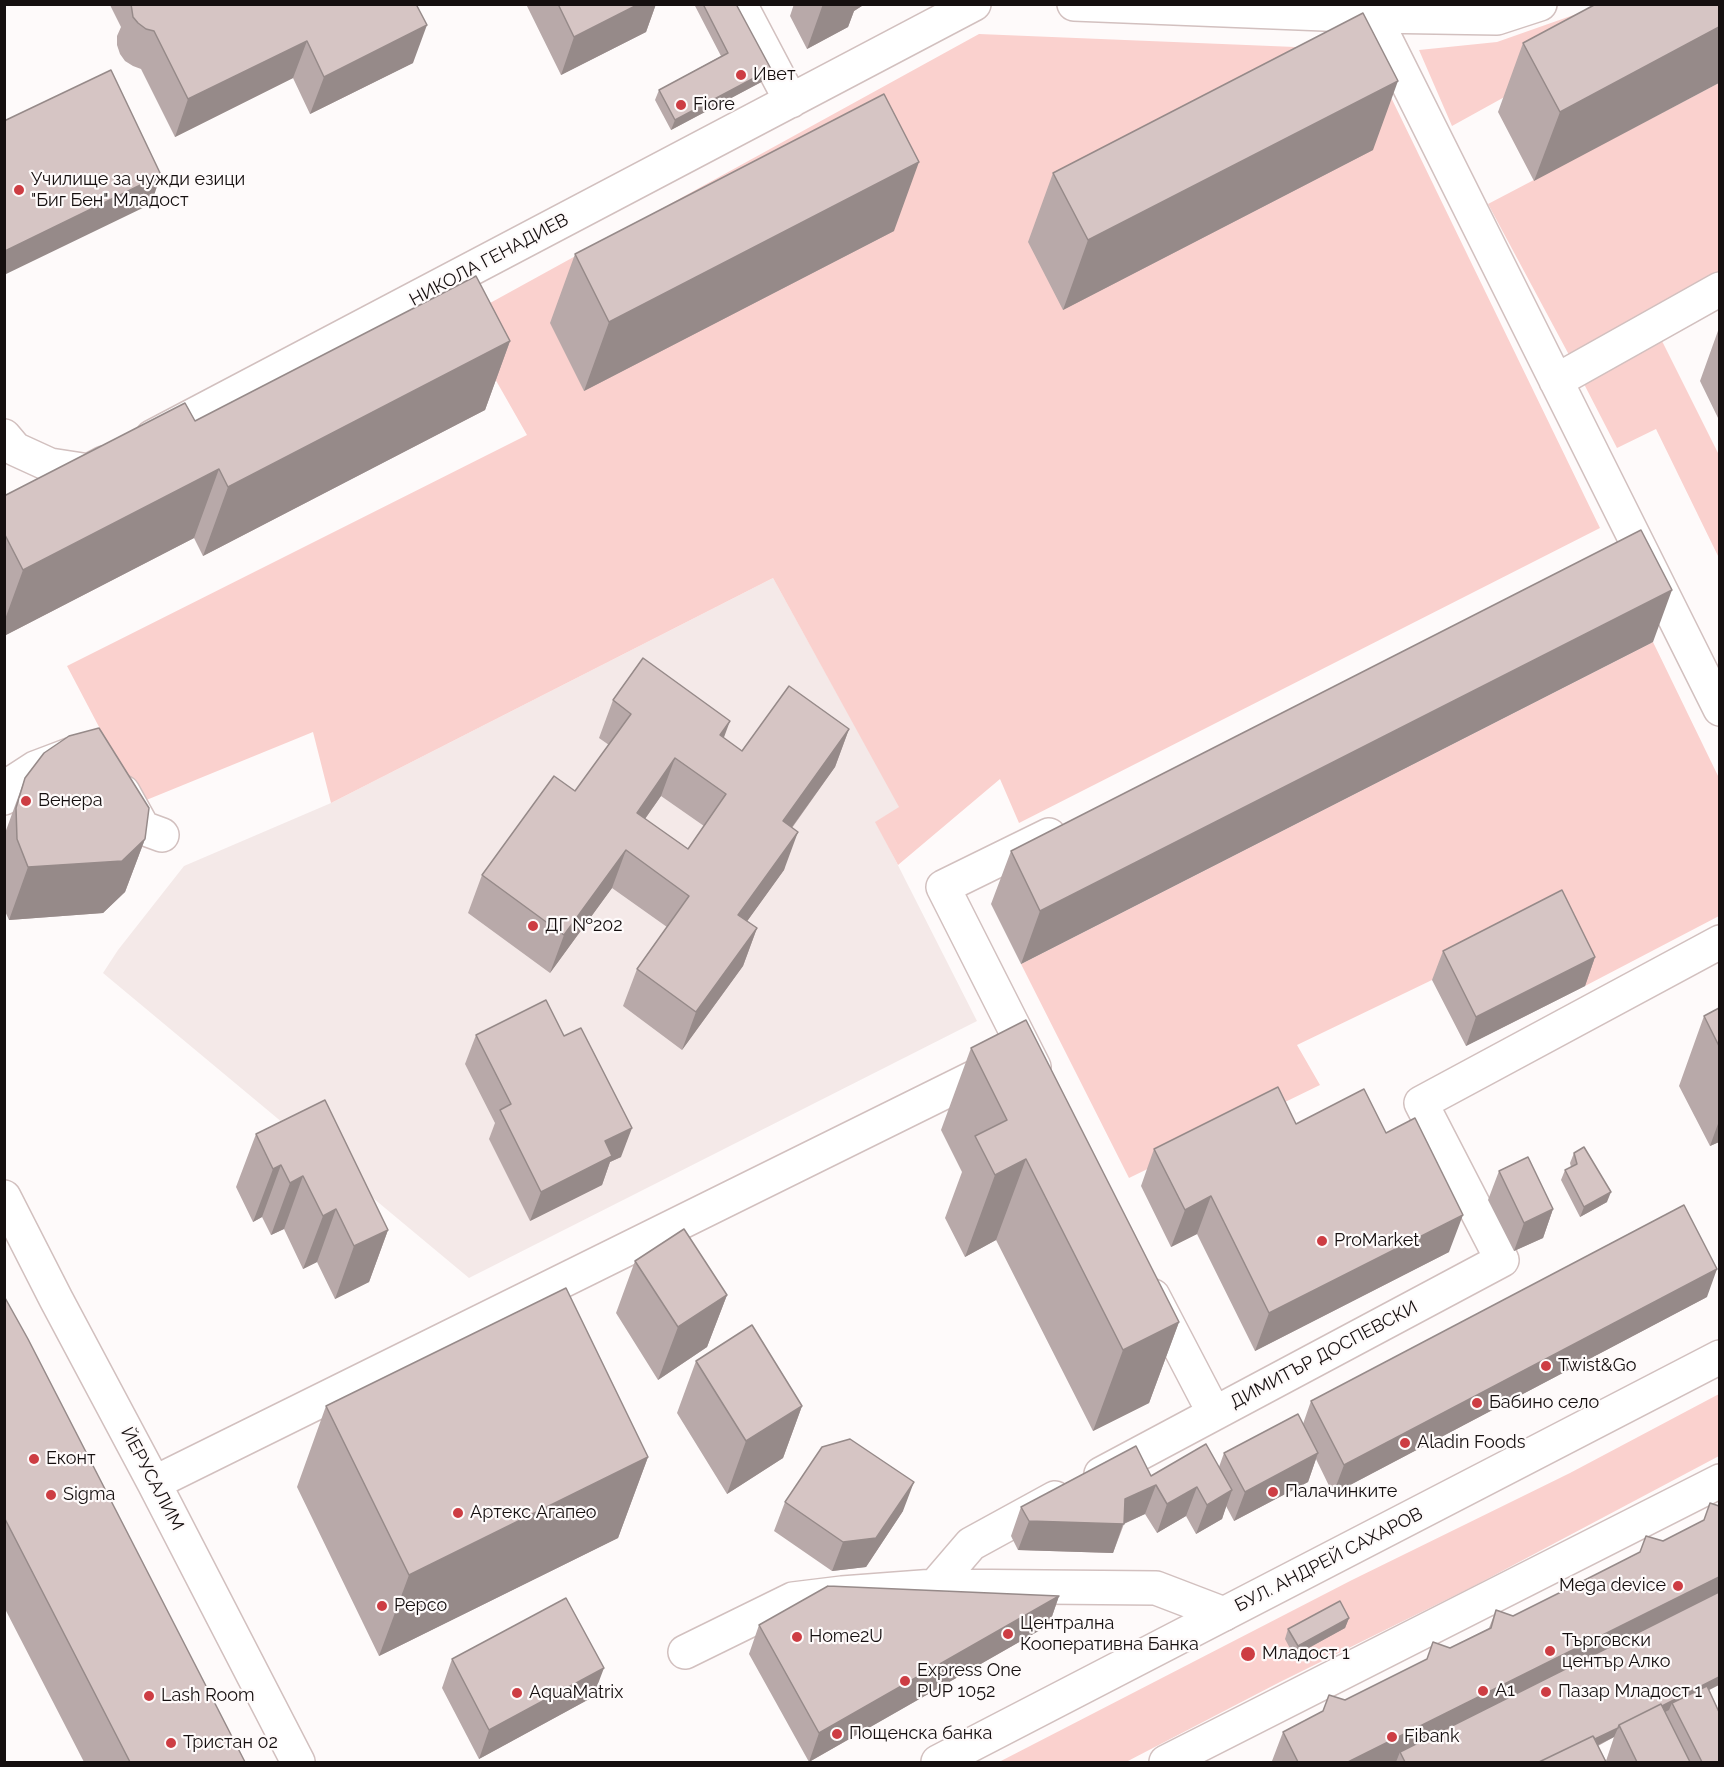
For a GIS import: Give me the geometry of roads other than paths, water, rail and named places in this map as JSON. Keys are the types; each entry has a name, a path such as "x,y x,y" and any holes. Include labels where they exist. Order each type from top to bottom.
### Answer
{"street":[{"path":"740,4 790,101"},
{"name":"НИКОЛА ГЕНАДИЕВ","path":"4,435 15,449 50,465 89,471 790,101 924,16 974,4"},
{"path":"1074,4 1374,16 1497,18 1540,4"},
{"path":"1374,16 1556,381 1627,549 1719,709"},
{"path":"1556,381 1719,289"},
{"path":"4,798 15,781 35,768 91,749 104,760 143,828 162,835"},
{"path":"1048,1092 943,887 1077,821"},
{"name":"ДИМИТЪР ДОСПЕВСКИ","path":"1139,1268 1214,1413 1502,1260 1421,1103 1719,942"},
{"path":"154,1483 1026,1052"},
{"name":"ЙЕРУСАЛИМ","path":"4,1197 298,1762"},
{"name":"БУЛ. АНДРЕЙ САХАРОВ","path":"938,1762 1719,1358"},
{"path":"935,1586 971,1544 1214,1413"},
{"path":"1166,1762 1719,1481"},
{"path":"685,1652 794,1599 935,1586 1156,1588 1224,1614"}],"place":[{"name":"Ивет","path":"741,75"},
{"name":"Fiore","path":"681,105"},
{"name":"Училище за чужди езици \"Биг Бен\" Младост","path":"19,190"},
{"name":"Венера","path":"26,801"},
{"name":"ДГ №202","path":"533,926"},
{"name":"ProMarket","path":"1322,1241"},
{"name":"Twist&Go","path":"1546,1366"},
{"name":"Бабино село","path":"1477,1403"},
{"name":"Aladin Foods","path":"1405,1443"},
{"name":"Еконт","path":"34,1459"},
{"name":"Палачинките","path":"1273,1492"},
{"name":"Sigma","path":"51,1495"},
{"name":"Артекс Агапео","path":"458,1513"},
{"name":"Mega device","path":"1678,1586"},
{"name":"Pepco","path":"382,1606"},
{"name":"Централна Кооперативна Банка","path":"1008,1634"},
{"name":"Home2U","path":"797,1637"},
{"name":"Търговски център Алко","path":"1550,1651"},
{"name":"Младост 1","path":"1248,1654"},
{"name":"Express One PUP 1052","path":"905,1681"},
{"name":"A1","path":"1483,1691"},
{"name":"Пазар Младост 1","path":"1546,1692"},
{"name":"AquaMatrix","path":"517,1693"},
{"name":"Lash Room","path":"149,1696"},
{"name":"Пощенска банка","path":"837,1734"},
{"name":"Fibank","path":"1392,1737"},
{"name":"Тристан 02","path":"171,1743"}]}
